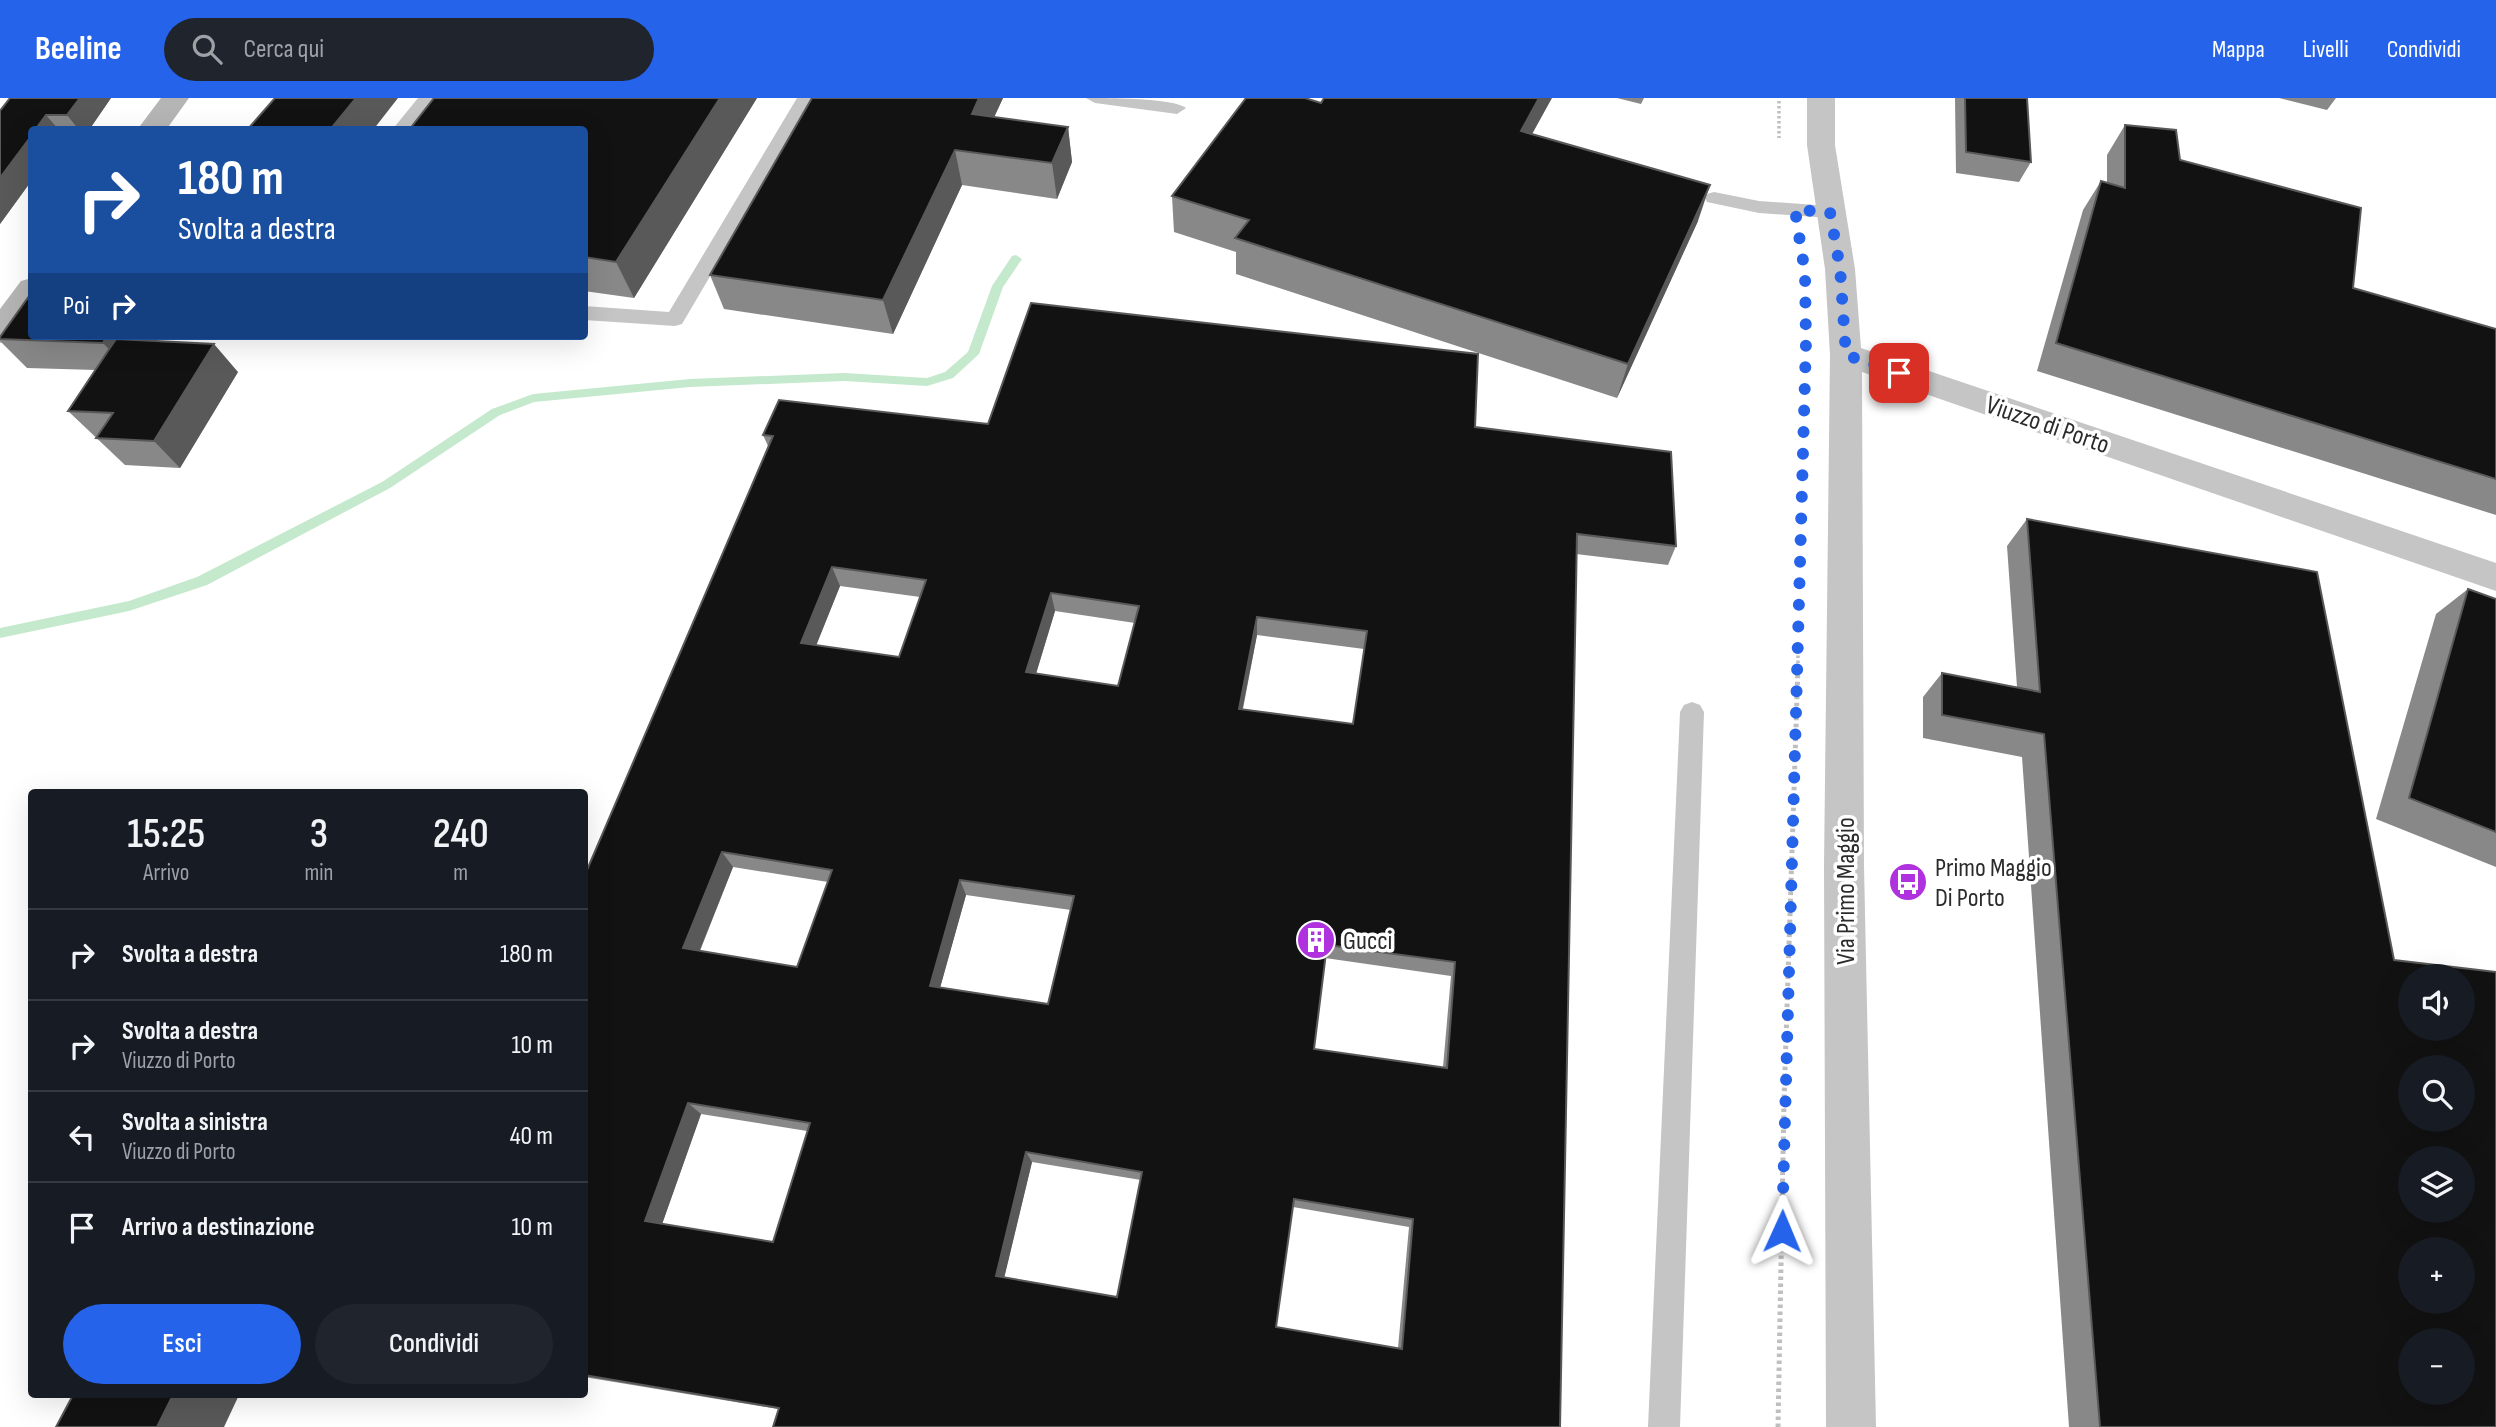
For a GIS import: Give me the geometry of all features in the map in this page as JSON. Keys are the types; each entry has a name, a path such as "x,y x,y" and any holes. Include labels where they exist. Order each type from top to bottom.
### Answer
{"main road":[{"path":"154,126 175,98"},
{"path":"0,332 28,294"}],"street":[{"path":"1821,98 1821,145 1840,268 1846,355"},
{"name":"Viuzzo di Porto","path":"1846,355 2496,577"},
{"name":"Via Primo Maggio","path":"1846,355 1844,866 1851,1427"}],"lane":[{"path":"404,126 427,98"},
{"path":"588,313 675,319 806,98"},
{"path":"1095,98 1177,108"},
{"path":"1714,198 1759,207 1830,212"},
{"path":"1664,1427 1692,712"}],"path":[{"path":"1779,98 1779,139"},
{"path":"1778,1427 1798,651"}],"building":[{"path":"10,98 80,98 67,115 46,115 38,126 28,126 28,140 0,178 0,111"},
{"path":"275,98 356,98 333,126 250,126"},
{"path":"434,98 720,98 616,262 588,258 588,126 412,126"},
{"path":"812,98 979,98 972,114 1068,127 1052,163 955,150 883,300 710,275"},
{"path":"1246,98 1305,98 1321,103 1324,98 1539,98 1521,131 1710,185 1628,364 1235,238 1249,220 1172,196"},
{"path":"1965,98 2027,98 2031,162 1966,152"},
{"path":"2125,125 2176,130 2180,160 2361,208 2353,288 2496,329 2496,479 2056,343 2101,181 2125,188"},
{"path":"28,298 28,340 105,340 103,343 0,339"},
{"name":"Gucci","path":"1031,303 1478,354 1475,427 1671,452 1676,546 1577,534 1560,1427 773,1427 779,1408 588,1376 588,868 773,436 763,435 779,400 988,424","holes":["832,567 926,580 899,657 801,643","1051,593 1139,606 1118,686 1026,672","1257,617 1367,631 1353,724 1239,709","722,852 832,870 797,967 683,948","960,880 1074,896 1048,1004 930,986","1327,945 1455,962 1447,1068 1314,1049","688,1103 810,1123 773,1242 645,1221","1026,1152 1142,1172 1117,1297 996,1276","1294,1199 1413,1219 1402,1349 1276,1327"]},
{"path":"115,340 214,344 154,441 96,438 113,413 68,411"},
{"path":"2027,519 2317,572 2394,960 2428,964 2398,964 2398,1041 2475,1041 2475,970 2496,972 2496,1427 2100,1427 2044,734 1942,715 1942,673 2040,692"},
{"path":"2468,589 2496,599 2496,832 2409,798"},
{"path":"71,1398 172,1398 157,1427 56,1427"}],"waterway":[{"path":"0,633 129,606 202,581 386,485 496,412 533,398 690,383 844,377 927,382 949,375 973,354 998,286 1016,259"}],"place":[{"name":"Primo Maggio Di Porto","path":"1908,882"},
{"name":"Gucci","path":"1316,940"}],"route":[{"path":"1782,1231 1806,341 1805,273 1795,210 1830,212 1840,268 1846,355 1899,373"}]}
